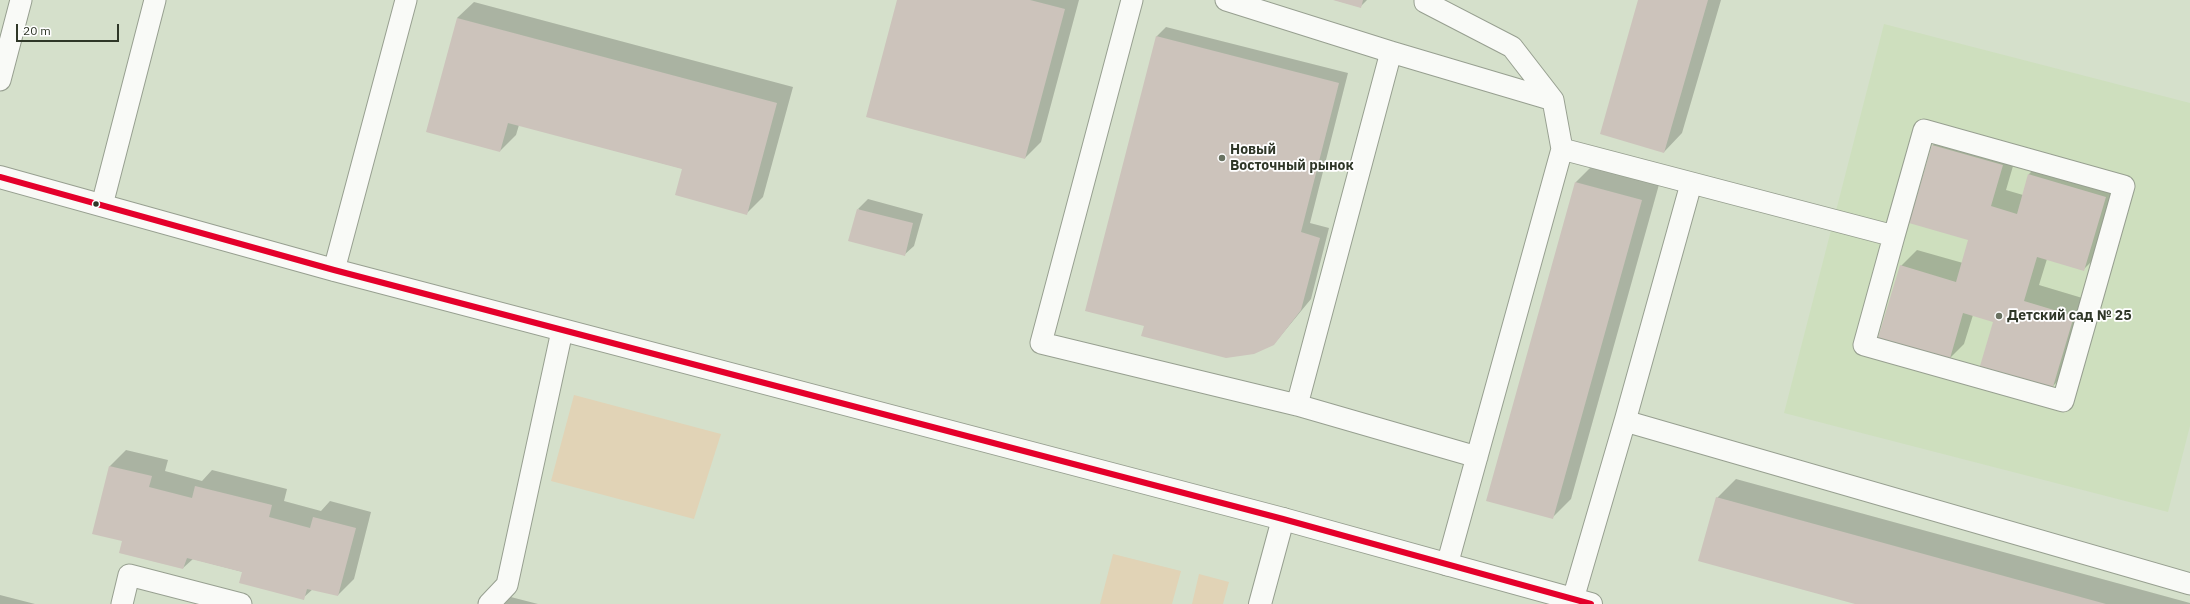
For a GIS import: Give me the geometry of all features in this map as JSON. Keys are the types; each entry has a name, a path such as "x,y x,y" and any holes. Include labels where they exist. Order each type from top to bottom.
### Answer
{"street":[{"path":"0,177 334,270 1283,519 1582,602"},
{"path":"1260,604 1283,519"}],"lane":[{"path":"0,80 21,0"},
{"path":"102,205 155,0"},
{"path":"334,270 406,0"},
{"path":"1132,0 1042,343 1297,405 1477,457"},
{"path":"1226,0 1391,52 1553,100"},
{"path":"1425,0 1425,2 1512,47 1553,100 1562,149 1447,565"},
{"path":"1297,405 1391,52"},
{"path":"1924,130 2124,186 2063,401 1864,345 1894,236 1924,130"},
{"path":"1562,149 1894,236"},
{"path":"1582,602 1625,421 1691,184"},
{"path":"489,604 508,585 562,331"},
{"path":"1625,421 2190,584"},
{"path":"122,604 129,576 241,604"}],"shaded area":[{"name":"Детский сад № 25","path":"1884,24 2190,103 2190,426 2168,512 1784,413"},
{"path":"574,395 721,434 694,519 551,481"},
{"path":"1113,554 1181,571 1172,604 1100,604"},
{"path":"1199,574 1229,582 1223,604 1192,604"}],"building":[{"path":"897,0 1030,0 1065,9 1025,159 866,117"},
{"path":"1333,0 1363,0 1361,8"},
{"path":"1638,0 1708,0 1664,153 1600,134"},
{"path":"457,18 777,103 747,215 675,195 682,169 508,123 500,152 426,132"},
{"name":"Новый Восточный рынок","path":"1156,36 1339,83 1301,232 1320,238 1301,310 1274,345 1254,354 1226,358 1141,336 1144,326 1085,311"},
{"path":"1932,145 2003,165 1991,206 2017,214 2028,174 2106,197 2084,271 2037,257 2024,301 2074,316 2053,387 1980,366 1993,322 1963,313 1949,362 1877,341 1900,265 1956,282 1968,240 1909,223"},
{"path":"1575,182 1642,200 1553,519 1486,501"},
{"path":"857,209 913,223 905,256 848,241"},
{"path":"109,466 152,476 149,487 192,498 195,486 272,505 269,517 310,528 313,517 356,528 338,596 307,589 304,600 239,583 242,572 187,558 183,569 119,553 122,541 92,534"},
{"path":"1716,497 2106,604 1855,604 1698,561"}],"transit line":[{"path":"0,177 334,270 1283,519 1591,604"}],"place":[{"name":"Новый Восточный рынок","path":"1222,158"},
{"name":"Детский сад № 25","path":"1999,316"}]}
